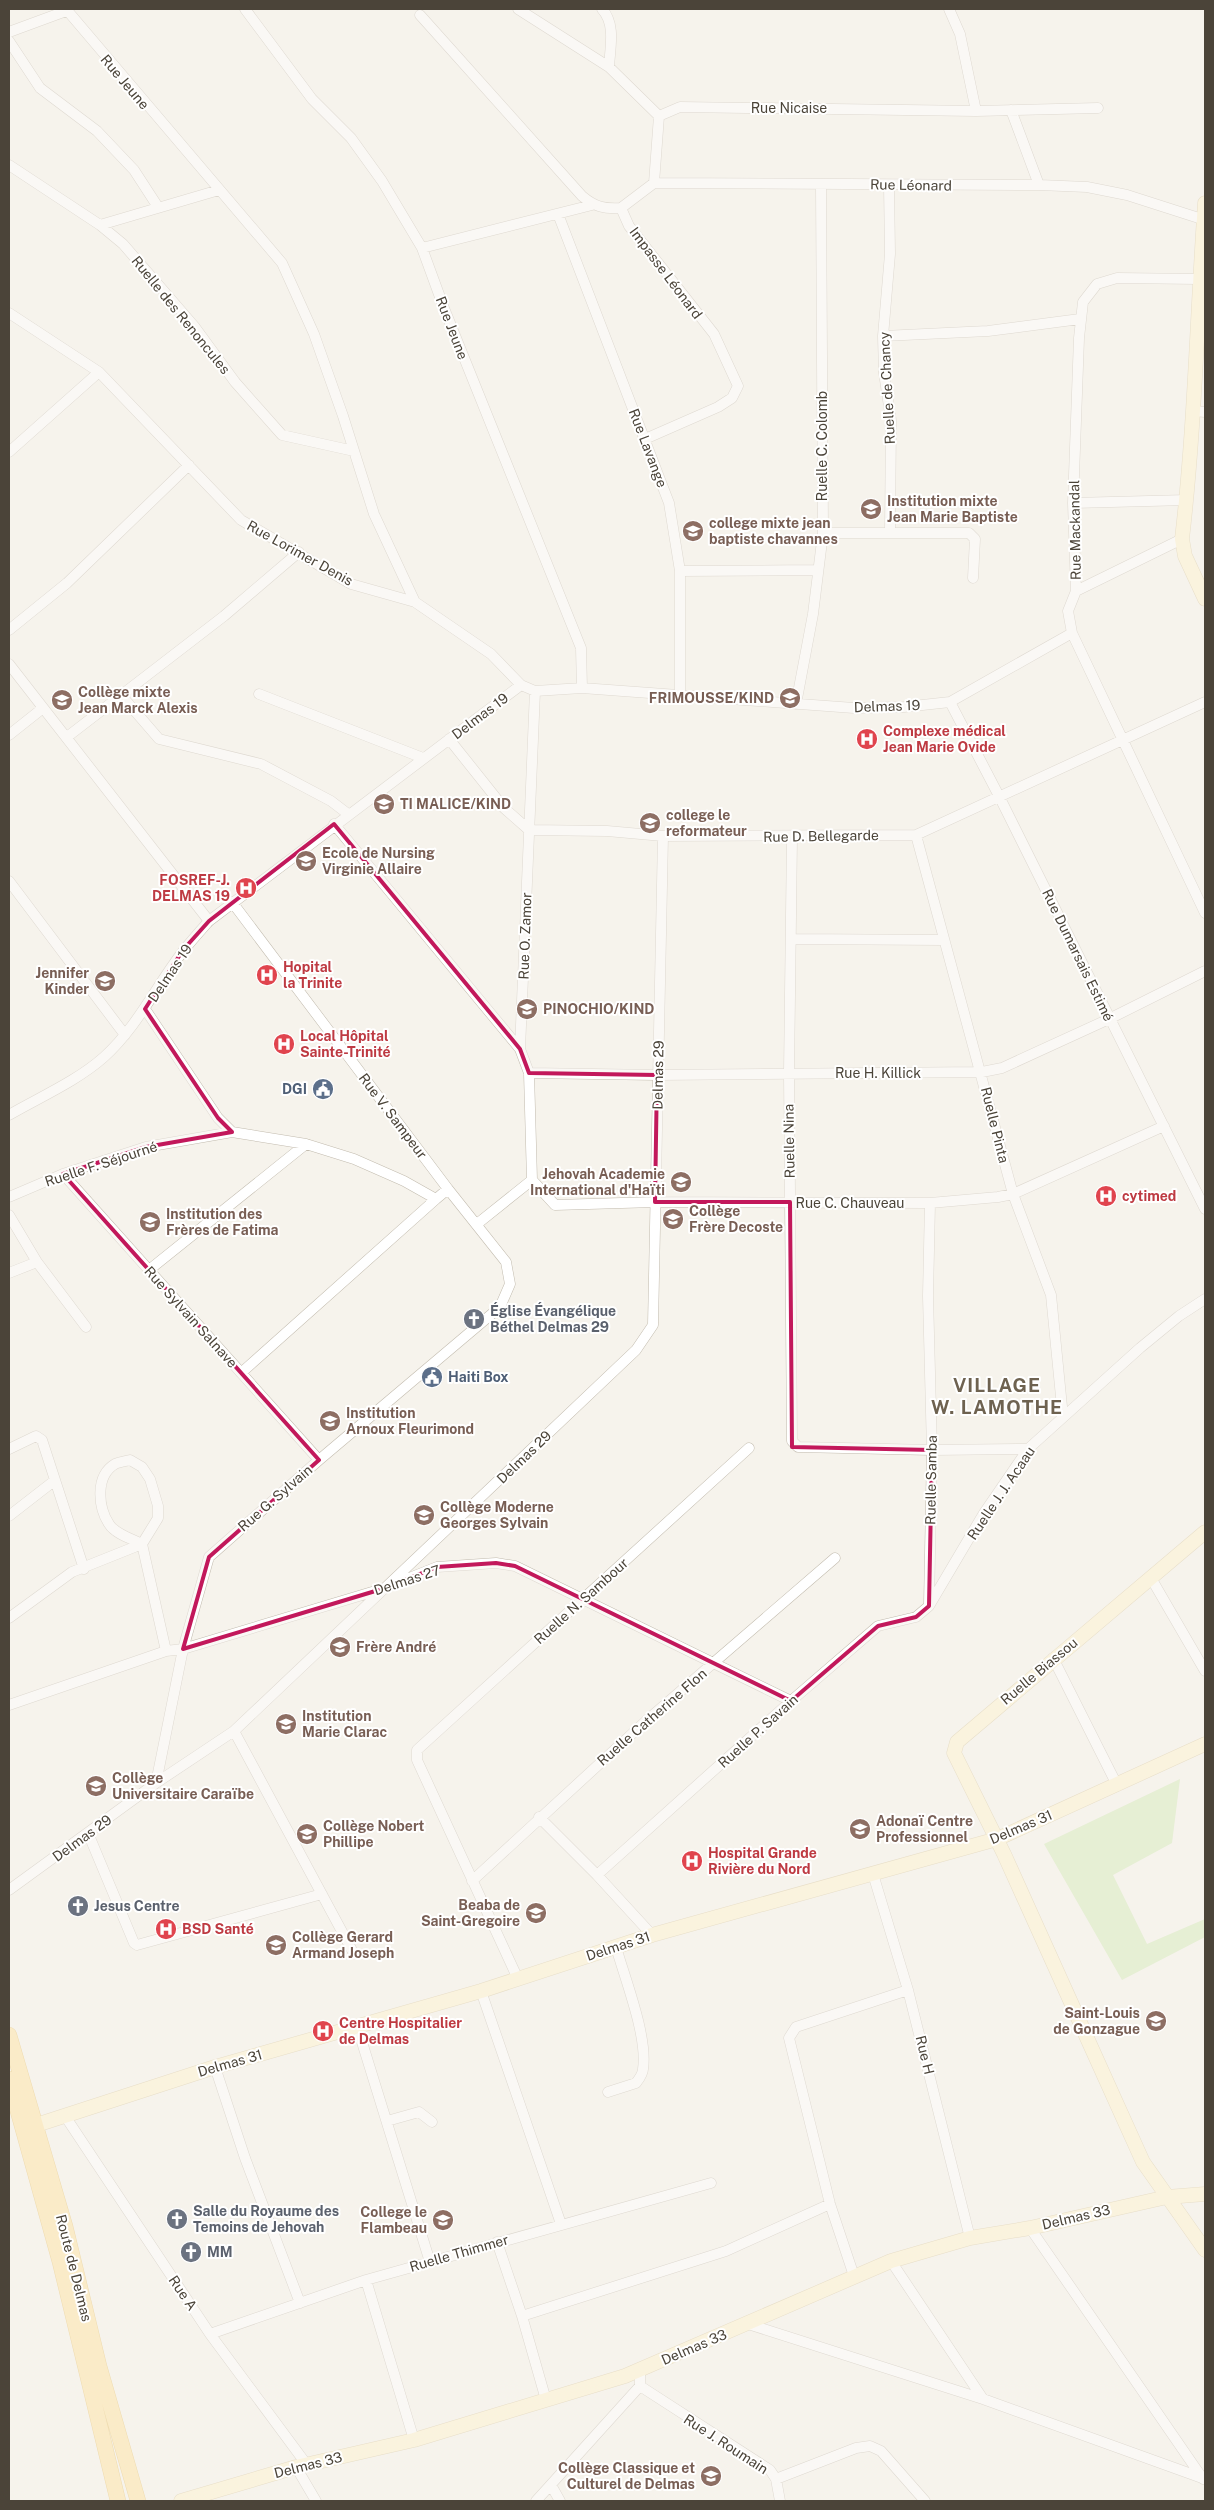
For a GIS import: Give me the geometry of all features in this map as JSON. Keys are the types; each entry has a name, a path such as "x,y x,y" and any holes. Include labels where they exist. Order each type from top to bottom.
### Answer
{"main road":[{"name":"Route de Delmas","path":"9,2035 60,2262 117,2501"},
{"name":"Route de Delmas","path":"9,2079 65,2226 98,2366 138,2501"}],"street":[{"name":"Rue Jeune","path":"246,9 312,99 351,138 382,181 422,248 444,308 581,648 582,688"},
{"path":"420,16 517,125 592,205 604,209 621,208 654,183 659,116 609,67 518,9"},
{"path":"602,9 608,15 611,30 609,67"},
{"path":"949,9 960,34 976,111"},
{"name":"Rue Jeune","path":"66,10 282,263 314,334 374,514 415,602"},
{"path":"9,32 66,10"},
{"path":"9,41 40,88 97,131 134,170 158,208"},
{"name":"Rue Nicaise","path":"659,116 680,107 976,111 1098,108"},
{"path":"1012,110 1039,184"},
{"name":"Ruelle des Renoncules","path":"9,165 100,225 129,252 194,326 236,382 282,435 354,451"},
{"name":"Rue Léonard","path":"654,183 821,185 1039,184 1087,186 1119,193 1205,220"},
{"name":"Ruelle C. Colomb","path":"796,704 813,614 823,533 821,185"},
{"name":"Ruelle de Chancy","path":"889,185 890,254 883,336 884,373 891,420 890,532"},
{"path":"100,225 219,190"},
{"path":"1205,203 1199,279 1200,411 1182,539 1185,556 1205,599"},
{"path":"422,248 592,205"},
{"name":"Impasse Léonard","path":"621,208 629,226 714,334 738,386 732,398 718,407 645,439"},
{"name":"Rue Lavange","path":"558,214 669,503 680,570 680,694"},
{"name":"Rue Mackandal","path":"1199,279 1117,278 1097,284 1083,302 1080,319 1073,503 1076,591 1068,611 1072,633 1205,913"},
{"name":"Rue Lorimer Denis","path":"9,313 99,372 241,520 299,552 351,584 415,602 491,654 521,685"},
{"path":"883,336 988,330 1080,319"},
{"path":"9,452 99,372"},
{"path":"9,630 67,583 190,465"},
{"path":"1073,503 1187,500"},
{"path":"823,533 969,533 975,540 973,578"},
{"path":"1076,591 1182,539"},
{"path":"67,737 224,616 299,552"},
{"path":"680,570 818,570"},
{"name":"Delmas 19","path":"9,1114 76,1077 102,1058 126,1035 183,950 209,921 334,824 521,685 535,691 582,688 862,708 904,707 950,702 1072,633"},
{"path":"9,664 209,921"},
{"name":"Rue O. Zamor","path":"532,1180 529,1073 520,1050 535,691"},
{"path":"259,694 423,758"},
{"path":"121,695 159,739 261,764 331,802 348,814"},
{"name":"Rue Dumarsais Estimé","path":"950,702 1000,798 1205,1209"},
{"name":"Rue D. Bellegarde","path":"529,830 607,831 663,836 792,837 916,835 1000,798 1205,702"},
{"path":"9,735 44,708"},
{"path":"449,739 504,808 529,830"},
{"path":"334,824 520,1050"},
{"name":"Ruelle Pinta","path":"916,835 982,1072 1013,1194 1050,1295 1064,1417"},
{"name":"Delmas 29","path":"9,1890 156,1783 234,1731 643,1342 653,1325 663,836"},
{"name":"Ruelle Nina","path":"792,837 789,1073 792,1441 798,1447 932,1450"},
{"path":"9,881 126,1035"},
{"name":"Rue V. Sampeur","path":"232,902 448,1189 506,1262 510,1284"},
{"path":"792,940 944,940"},
{"name":"Rue H. Killick","path":"529,1073 657,1075 982,1072 1002,1068 1109,1019 1205,971"},
{"path":"145,1009 213,1111 232,1132"},
{"name":"Rue C. Chauveau","path":"532,1180 555,1205 655,1202 930,1203 1013,1194 1164,1126"},
{"name":"Ruelle F. Séjourné","path":"9,1197 63,1174 146,1147 232,1132 306,1144 379,1170 404,1181 436,1199"},
{"path":"149,1270 306,1144"},
{"name":"Rue Sylvain Salnave","path":"63,1174 319,1460"},
{"path":"476,1224 532,1180"},
{"path":"241,1373 448,1189"},
{"name":"Ruelle Samba","path":"929,1606 932,1450 928,1296 930,1203"},
{"path":"9,1215 37,1262 86,1327"},
{"path":"9,1273 37,1262"},
{"name":"Rue G. Sylvain","path":"156,1783 182,1649 210,1557 319,1460 500,1307 510,1284"},
{"name":"Ruelle J. J. Acaau","path":"929,1606 984,1513 1028,1449 1140,1348 1179,1316 1205,1299"},
{"path":"9,1449 36,1436 39,1437 84,1569"},
{"name":"Ruelle N. Sambour","path":"472,1881 415,1755 417,1750 748,1448"},
{"path":"932,1450 1028,1449"},
{"path":"9,1618 72,1572 84,1569 142,1544 158,1518 158,1506 150,1479 142,1467 130,1460 115,1464 104,1475 99,1494 109,1525 122,1535 142,1544"},
{"path":"9,1516 54,1481"},
{"name":"Ruelle Biassou","path":"997,1839 954,1753 957,1742 1053,1658 1205,1532"},
{"path":"142,1544 166,1651"},
{"name":"Ruelle Catherine Flon","path":"472,1881 539,1818 713,1663 835,1558"},
{"name":"Delmas 27","path":"9,1705 166,1651 182,1649 382,1589 437,1567 496,1563 515,1566 584,1598 791,1700"},
{"path":"1151,1578 1205,1671"},
{"name":"Ruelle P. Savain","path":"597,1875 791,1700 878,1626 916,1617 929,1606"},
{"path":"1053,1658 1117,1785"},
{"path":"234,1731 353,1952"},
{"name":"Delmas 31","path":"29,2128 91,2105 215,2067 481,1991 652,1935 997,1839 1117,1785 1199,1751"},
{"path":"539,1818 597,1875 652,1935"},
{"path":"88,1833 134,1943 137,1945 322,1894"},
{"path":"997,1839 1143,2162 1205,2250"},
{"name":"Rue H","path":"873,1874 908,1990 970,2238"},
{"path":"472,1881 518,1979"},
{"path":"608,2092 636,2083 643,2072 644,2054 637,2021 616,1946"},
{"path":"854,2276 830,2204 790,2038 792,2031 796,2027 908,1990"},
{"path":"481,1991 561,2224"},
{"path":"357,2026 430,2262"},
{"path":"215,2067 245,2158 300,2303"},
{"path":"386,2121 419,2112 432,2122"},
{"name":"Rue A","path":"65,2116 210,2334 302,2466 316,2501"},
{"name":"Ruelle Thimmer","path":"210,2334 366,2280 710,2183"},
{"name":"Delmas 33","path":"181,2501 302,2466 414,2440 640,2370 891,2260 970,2238 1030,2228 1167,2197 1205,2194"},
{"path":"522,2316 726,2251 830,2204"},
{"path":"1030,2228 1204,2479"},
{"path":"497,2242 522,2316 546,2400"},
{"path":"891,2260 983,2399"},
{"path":"366,2280 414,2440"},
{"path":"748,2324 983,2399 1204,2479"},
{"path":"536,2501 640,2386 640,2370"},
{"name":"Rue J. Roumain","path":"640,2386 770,2470 776,2479 856,2448 870,2446 881,2451 925,2501"},
{"path":"776,2479 780,2501"},
{"path":"551,2485 560,2501"}],"highlighted area":[{"path":"334,824 520,1049 529,1073 657,1075 655,1202 790,1202 792,1447 932,1450 929,1606 916,1617 878,1626 791,1701 515,1566 496,1563 437,1567 382,1589 183,1649 209,1557 319,1460 63,1174 146,1147 232,1132 218,1118 145,1009 183,950 209,921"}],"green space":[{"path":"1180,1779 1172,1843 1113,1875 1147,1944 1205,1919 1205,1937 1122,1980 1044,1844"}],"place":[{"name":"Institution mixte Jean Marie Baptiste","path":"871,509"},
{"name":"college mixte jean baptiste chavannes","path":"693,531"},
{"name":"FRIMOUSSE/KIND","path":"790,698"},
{"name":"Collège mixte Jean Marck Alexis","path":"62,700"},
{"name":"Complexe médical Jean Marie Ovide","path":"867,739"},
{"name":"TI MALICE/KIND","path":"384,804"},
{"name":"college le reformateur","path":"650,823"},
{"name":"Ecole de Nursing Virginie Allaire","path":"306,861"},
{"name":"FOSREF-J. DELMAS 19","path":"246,888"},
{"name":"Hopital la Trinite","path":"267,975"},
{"name":"Jennifer Kinder","path":"105,981"},
{"name":"PINOCHIO/KIND","path":"527,1009"},
{"name":"Local Hôpital Sainte-Trinité","path":"284,1044"},
{"name":"DGI","path":"323,1089"},
{"name":"Jehovah Academie International d'Haïti","path":"681,1182"},
{"name":"cytimed","path":"1106,1196"},
{"name":"Collège Frère Decoste","path":"673,1219"},
{"name":"Institution des Frères de Fatima","path":"150,1222"},
{"name":"Église Évangélique Béthel Delmas 29","path":"474,1319"},
{"name":"Haiti Box","path":"432,1377"},
{"name":"Institution Arnoux Fleurimond","path":"330,1421"},
{"name":"Collège Moderne Georges Sylvain","path":"424,1515"},
{"name":"Frère André","path":"340,1647"},
{"name":"Institution Marie Clarac","path":"286,1724"},
{"name":"Collège Universitaire Caraïbe","path":"96,1786"},
{"name":"Adonaï Centre Professionnel","path":"860,1829"},
{"name":"Collège Nobert Phillipe","path":"307,1834"},
{"name":"Hospital Grande Rivière du Nord","path":"692,1861"},
{"name":"Jesus Centre","path":"78,1906"},
{"name":"Beaba de Saint-Gregoire","path":"536,1913"},
{"name":"BSD Santé","path":"166,1929"},
{"name":"Collège Gerard Armand Joseph","path":"276,1945"},
{"name":"Saint-Louis de Gonzague","path":"1156,2021"},
{"name":"Centre Hospitalier de Delmas","path":"323,2031"},
{"name":"Salle du Royaume des Temoins de Jehovah","path":"177,2219"},
{"name":"College le Flambeau","path":"443,2220"},
{"name":"MM","path":"191,2252"},
{"name":"Collège Classique et Culturel de Delmas","path":"711,2476"}],"district":[{"name":"VILLAGE W. LAMOTHE","path":"997,1396"}]}
